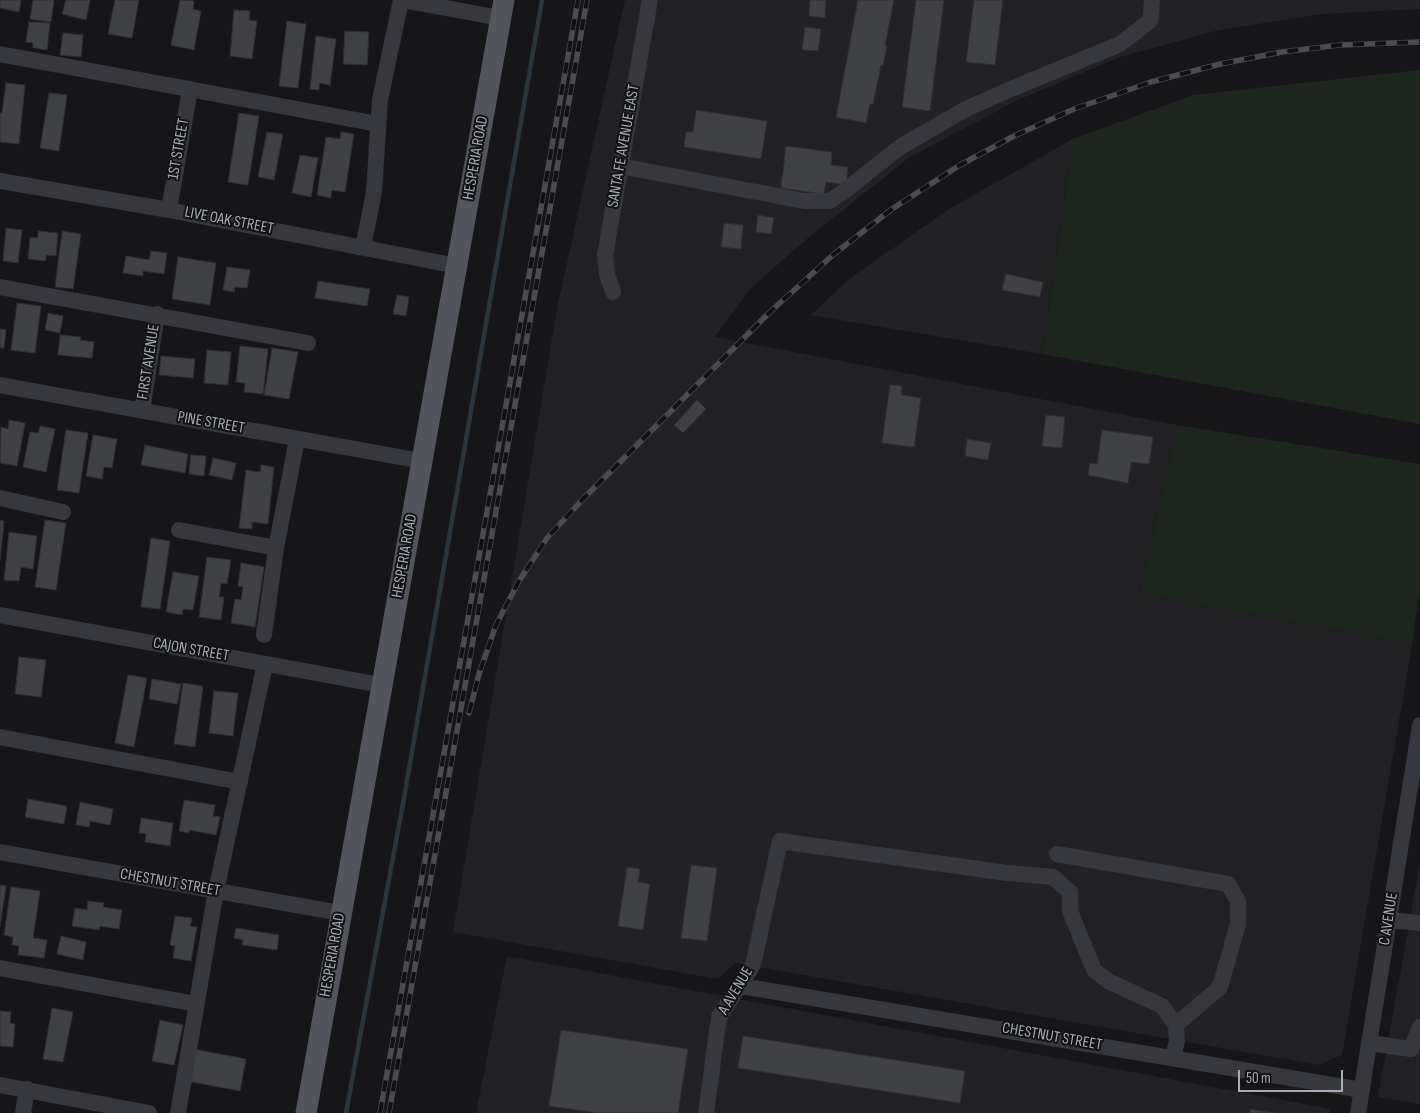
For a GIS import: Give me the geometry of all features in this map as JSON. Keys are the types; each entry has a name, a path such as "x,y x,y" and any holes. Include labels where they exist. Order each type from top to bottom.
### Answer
{"main road":[{"name":"HESPERIA ROAD","path":"306,1113 502,9"}],"street":[{"path":"363,247 374,192 378,124 386,62 402,0 502,9"},
{"name":"SANTA FE AVENUE EAST","path":"613,292 607,274 605,255 650,0"},
{"path":"620,166 804,201 829,201 842,193 900,147 966,109 1010,88 1120,44 1150,21 1152,0"},
{"path":"0,54 378,124"},
{"name":"1ST STREET","path":"169,210 190,89"},
{"name":"LIVE OAK STREET","path":"0,180 169,210 457,266"},
{"path":"0,287 157,314 308,343"},
{"name":"FIRST AVENUE","path":"142,410 157,314"},
{"name":"PINE STREET","path":"0,385 422,461"},
{"path":"264,635 276,548 297,439"},
{"path":"0,498 63,512"},
{"path":"179,530 276,548"},
{"name":"CAJON STREET","path":"0,615 382,685"},
{"path":"178,1113 216,891 265,664"},
{"name":"C AVENUE","path":"1358,1113 1420,725"},
{"path":"0,737 240,782"},
{"name":"A AVENUE","path":"706,1113 719,1017 741,986 752,965 780,840 1008,873 1053,877 1070,892 1070,911 1094,970 1108,981 1162,1006 1176,1025"},
{"name":"CHESTNUT STREET","path":"0,852 341,913"},
{"path":"1057,854 1228,884 1238,901 1238,924 1220,987 1176,1025 1173,1058"},
{"path":"1389,920 1420,923"},
{"path":"0,968 196,1004"},
{"name":"CHESTNUT STREET","path":"741,986 1362,1090"},
{"path":"1370,1043 1412,1049 1420,1027"},
{"path":"0,1085 149,1113"},
{"path":"23,1113 27,1089"}],"shaded area":[{"path":"625,0 1420,0 1420,9 1322,14 1219,30 1120,57 1018,100 910,157 809,237 749,290 715,337 1177,425 1139,594 1412,644 1342,1055 1319,1065 735,963 718,979 453,932 557,308"},
{"path":"1420,70 1420,424 1042,354 1073,139 1193,95"},
{"path":"1073,139 1042,354 811,315 849,279 949,209"},
{"path":"1177,425 1420,464 1420,591 1412,644 1139,594"},
{"path":"1420,864 1420,1104 1378,1097"},
{"path":"507,956 1331,1109 1330,1113 476,1113"}],"building":[{"path":"0,0 21,0 19,12 0,8"},
{"path":"33,0 54,0 51,22 30,19"},
{"path":"66,0 90,0 86,20 62,14"},
{"path":"115,0 139,0 132,38 108,34"},
{"path":"180,0 194,1 193,9 201,11 194,50 171,45"},
{"path":"810,0 826,0 825,18 809,16"},
{"path":"858,0 894,0 883,66 881,65 873,104 870,104 866,123 836,117"},
{"path":"916,0 944,0 930,111 902,107"},
{"path":"974,0 1003,0 995,65 966,62"},
{"path":"234,10 250,11 249,20 257,21 252,59 230,56"},
{"path":"287,21 306,24 298,88 279,86"},
{"path":"29,22 50,23 47,50 33,48 33,43 26,42"},
{"path":"805,27 821,29 818,51 802,50"},
{"path":"345,31 369,32 367,65 343,64"},
{"path":"63,33 83,35 81,57 60,55"},
{"path":"316,36 336,39 330,85 319,83 319,90 310,89"},
{"path":"6,83 25,85 19,144 0,142 0,113 2,113"},
{"path":"49,93 67,95 59,151 40,148"},
{"path":"696,110 767,121 761,159 684,147 686,132 693,132"},
{"path":"239,113 259,116 248,185 228,182"},
{"path":"267,132 283,134 274,180 258,177"},
{"path":"341,132 354,134 345,192 332,190 331,198 317,195 326,137 340,139"},
{"path":"786,146 832,152 831,165 848,167 846,185 826,182 824,194 781,188"},
{"path":"300,155 318,158 311,197 292,193"},
{"path":"758,215 774,218 771,234 756,232"},
{"path":"724,223 743,225 741,249 721,247"},
{"path":"6,228 22,230 18,263 3,261"},
{"path":"38,231 58,233 56,256 46,255 46,261 28,259 30,237 38,238"},
{"path":"62,231 81,234 73,289 55,287"},
{"path":"151,251 167,253 164,274 143,271 143,276 123,273 126,256 149,260"},
{"path":"178,257 216,263 210,305 172,299"},
{"path":"227,267 250,270 247,288 235,287 234,292 223,290"},
{"path":"1006,274 1043,282 1040,297 1002,290"},
{"path":"318,281 370,289 367,306 315,298"},
{"path":"397,295 409,297 406,316 393,314"},
{"path":"17,303 41,306 35,353 11,350"},
{"path":"48,313 63,316 60,333 45,330"},
{"path":"0,329 6,330 4,348 0,348"},
{"path":"60,335 81,337 80,340 94,342 92,358 58,355"},
{"path":"240,346 268,349 263,394 244,392 245,383 236,382"},
{"path":"272,348 298,352 289,399 264,395"},
{"path":"207,350 231,352 228,385 204,383"},
{"path":"161,356 195,359 193,378 159,375"},
{"path":"890,385 902,386 901,395 921,398 914,447 882,443"},
{"path":"697,400 706,409 683,433 674,425"},
{"path":"1046,415 1065,417 1062,448 1042,446"},
{"path":"9,420 25,423 17,466 0,463 1,427 8,429"},
{"path":"40,426 55,429 46,472 23,467 30,432 38,433"},
{"path":"66,430 88,433 79,493 57,490"},
{"path":"1102,430 1153,437 1149,464 1131,462 1128,483 1088,475 1090,463 1097,464"},
{"path":"93,435 117,439 112,468 104,467 102,479 86,476"},
{"path":"967,439 991,443 988,460 965,456"},
{"path":"145,445 188,454 185,473 141,465"},
{"path":"191,455 206,456 204,476 189,474"},
{"path":"213,458 236,463 232,480 209,475"},
{"path":"261,465 274,467 268,524 252,522 252,529 239,528 246,470 260,472"},
{"path":"0,520 4,521 0,561"},
{"path":"45,520 66,523 56,590 35,587"},
{"path":"9,532 37,536 33,569 21,567 19,581 4,580"},
{"path":"151,538 170,541 160,609 141,607"},
{"path":"207,557 231,560 227,584 221,583 219,597 224,597 221,620 199,617"},
{"path":"241,563 264,567 255,627 231,623 235,599 241,600 243,587 238,586"},
{"path":"173,572 199,576 193,610 183,609 182,615 166,612"},
{"path":"19,657 46,660 41,697 15,694"},
{"path":"128,675 147,678 134,747 115,743"},
{"path":"152,679 181,684 177,704 149,699"},
{"path":"183,683 203,686 195,747 174,744"},
{"path":"214,691 238,693 233,736 209,733"},
{"path":"28,799 67,806 64,824 25,817"},
{"path":"184,800 215,805 213,816 220,817 216,835 189,830 189,833 179,831"},
{"path":"80,802 113,809 110,825 90,821 89,827 76,825"},
{"path":"141,818 173,823 170,846 145,842 146,834 139,833"},
{"path":"691,865 717,868 707,941 681,938"},
{"path":"627,867 640,869 638,882 650,884 643,930 618,926"},
{"path":"0,885 6,886 0,927"},
{"path":"11,887 40,891 33,938 47,940 44,958 18,955 19,946 12,945 13,937 4,935"},
{"path":"88,901 104,903 103,907 122,910 119,929 100,926 99,930 72,926 75,908 87,910"},
{"path":"175,916 192,918 190,926 197,927 191,961 173,958 175,946 170,945"},
{"path":"236,928 279,935 277,950 242,945 243,940 234,938"},
{"path":"61,936 86,942 83,960 57,954"},
{"path":"52,1008 73,1012 63,1062 43,1059"},
{"path":"0,1011 11,1012 10,1023 15,1024 13,1047 0,1046"},
{"path":"160,1020 183,1025 174,1065 152,1061"},
{"path":"561,1030 688,1049 678,1113 598,1113 549,1106"},
{"path":"743,1036 965,1071 960,1103 738,1068"},
{"path":"193,1049 246,1059 240,1091 187,1081"},
{"path":"1250,1109 1274,1113 1250,1113"}],"waterway":[{"path":"346,1113 404,798 542,0"}],"railway":[{"path":"380,1113 578,0"},
{"path":"389,1113 587,0"},
{"path":"469,713 479,674 496,625 519,581 547,538 583,499 771,311 834,254 892,209 960,165 1014,136 1074,109 1151,82 1220,64 1282,52 1340,45 1420,42"}]}
